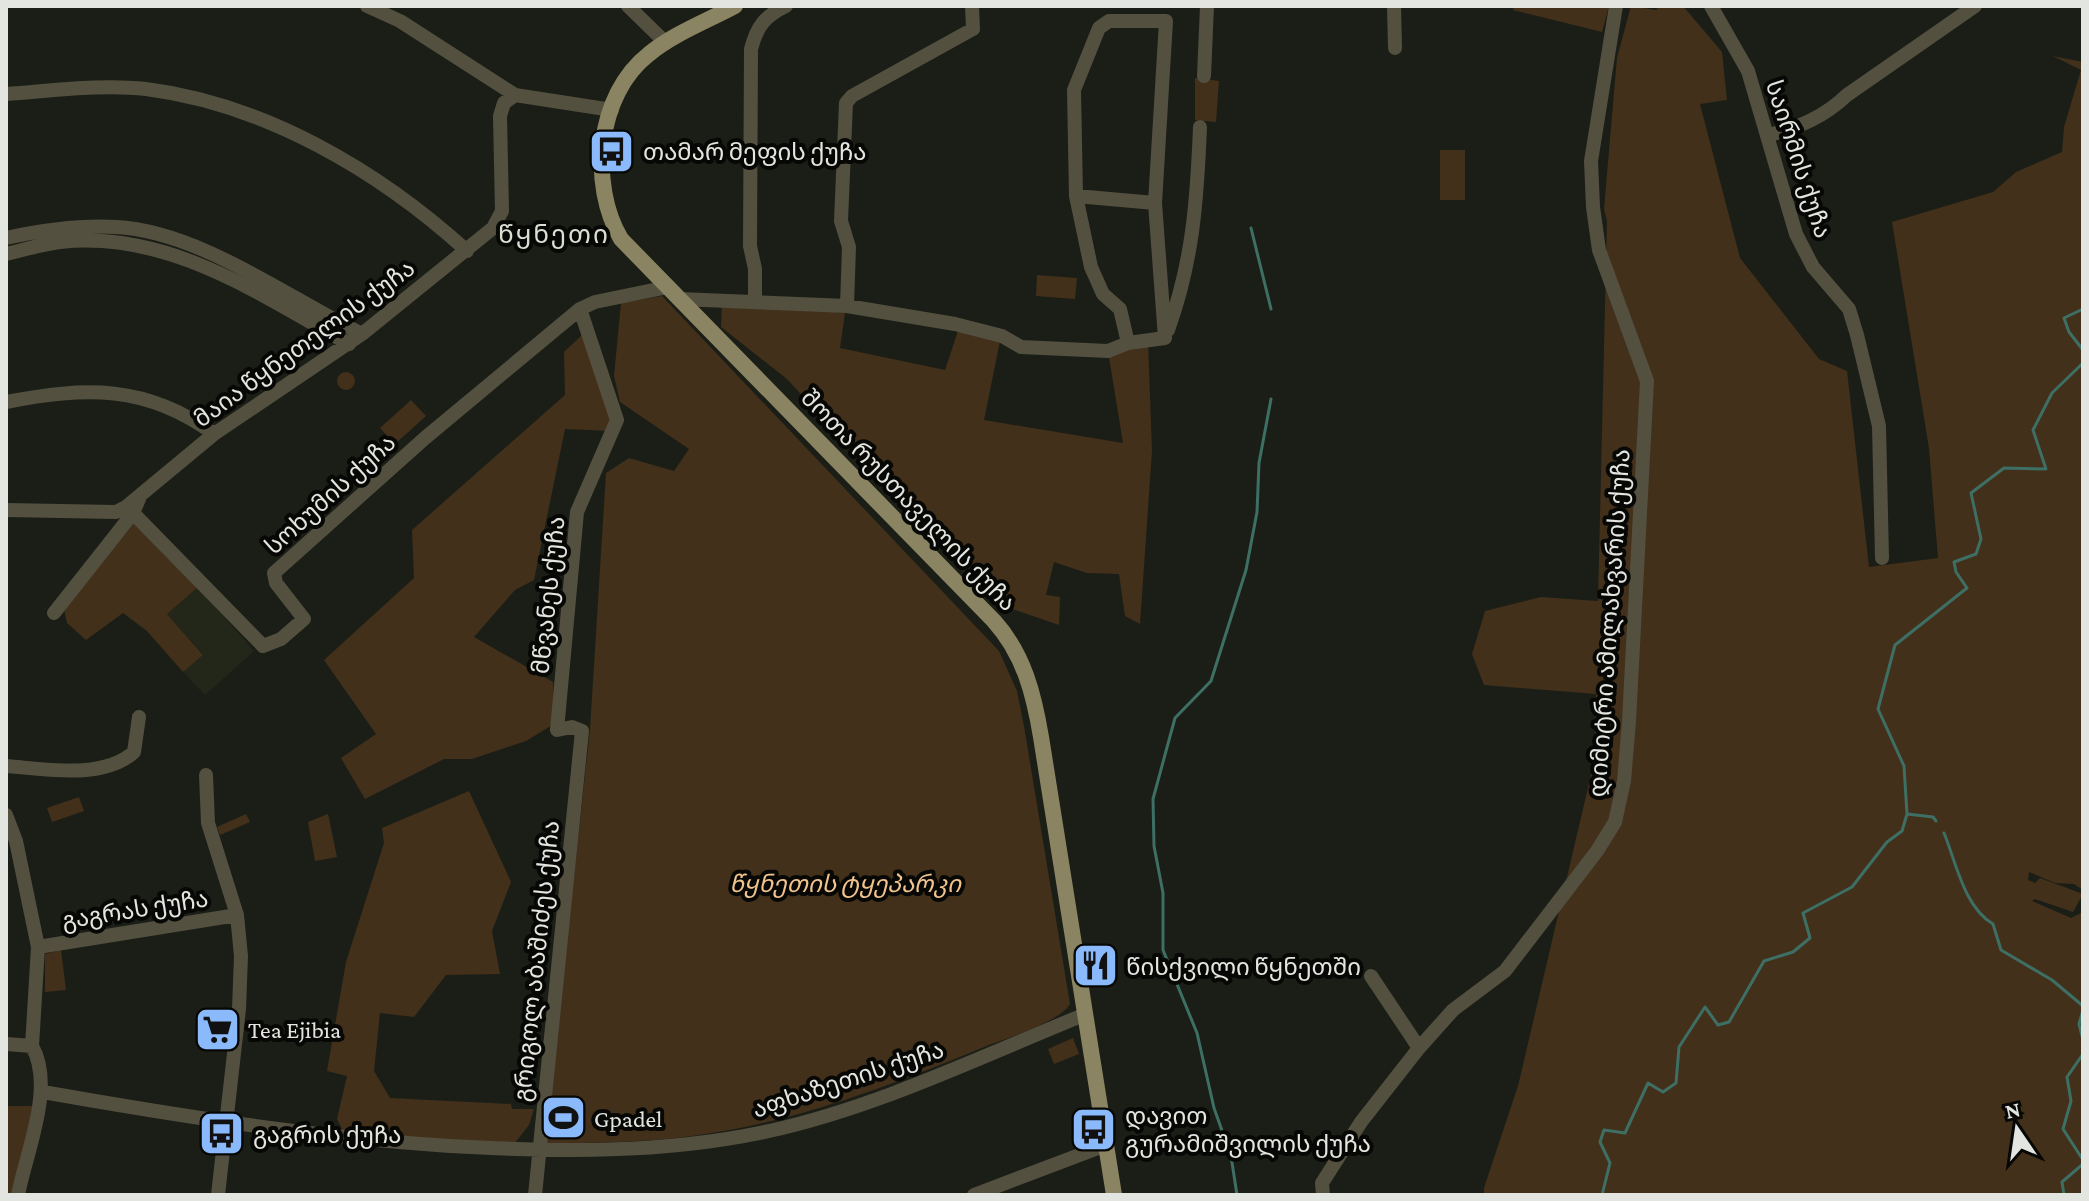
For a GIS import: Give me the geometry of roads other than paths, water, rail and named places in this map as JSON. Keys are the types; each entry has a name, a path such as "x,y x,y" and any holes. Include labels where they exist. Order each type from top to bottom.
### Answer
{"main road":[{"name":"შოთა რუსთაველის ქუჩა","path":"735,6 666,43 630,72 612,110 604,138 605,209 621,239 994,621 1018,655 1035,704 1114,1195"}],"street":[{"path":"367,6 400,21 515,95 612,110"},
{"path":"628,6 666,43"},
{"path":"755,300 755,269 750,246 751,49 756,32 767,15 786,6"},
{"path":"847,306 849,247 841,221 846,103 852,96 973,29 972,6"},
{"path":"1204,76 1207,6"},
{"path":"1394,6 1395,48"},
{"name":"დიმიტრი ამილახვარის ქუჩა","path":"1323,1195 1322,1183 1361,1122 1453,1010 1505,971 1615,822 1624,781 1647,381 1599,250 1593,207 1591,161 1616,6"},
{"name":"საირმის ქუჩა","path":"1711,6 1748,71 1796,234 1813,267 1849,309 1879,426 1882,558"},
{"path":"1769,135 1830,111 1847,95 1975,6"},
{"path":"1128,343 1120,309 1103,294 1091,267 1076,196 1074,90 1099,28 1109,21 1140,18 1166,21 1155,203 1165,338"},
{"path":"6,94 96,87 143,89 184,95 264,119 345,162 420,208 467,251"},
{"name":"მაია წყნეთელის ქუჩა","path":"6,510 116,512 136,506 214,434 349,344 467,251 493,228 502,211 500,116 504,103 515,95"},
{"path":"1165,338 1181,294 1196,224 1200,127"},
{"path":"1076,196 1155,203"},
{"path":"6,254 63,227 119,227 167,236 236,266 267,292 297,308 362,334"},
{"path":"6,238 42,238"},
{"name":"სოხუმის ქუჩა","path":"136,506 263,646 281,639 304,619 276,583 274,573 425,438 580,309 595,302 674,293 847,306 955,324 1002,336 1021,347 1108,351 1128,343 1165,338"},
{"path":"297,308 349,344"},
{"name":"მწვანეს ქუჩა","path":"580,309 617,420 577,512 557,730 572,727 582,731"},
{"path":"6,402 55,392 104,391 143,397 186,413 214,434"},
{"path":"54,613 136,506"},
{"path":"6,766 61,770 115,765 134,752 139,717"},
{"name":"გრიგოლ აბაშიძეს ქუჩა","path":"535,1195 582,731"},
{"path":"206,775 208,823 237,915"},
{"name":"გაგრას ქუჩა","path":"6,815 38,947 237,915 241,956 239,1009 229,1125 218,1195"},
{"path":"18,1195 43,1092 41,1069 32,1046 38,947"},
{"path":"1371,976 1419,1048"},
{"name":"აფხაზეთის ქუჩა","path":"43,1092 229,1125 370,1140 538,1151 659,1148 773,1130 893,1093 1086,1014"},
{"path":"6,1044 32,1046"},
{"path":"974,1195 1106,1145"}],"waterway":[{"path":"1251,228 1271,309"},
{"path":"2083,309 2064,318 2069,332 2083,350"},
{"path":"1602,1195 1610,1163 1600,1142 1604,1130 1625,1133 1648,1083 1663,1092 1676,1083 1679,1047 1705,1007 1718,1025 1729,1022 1764,961 1793,952 1810,938 1803,913 1852,887 1887,842 1902,831 1907,814 1904,766 1878,709 1895,645 1967,588 1956,572 1954,562 1976,554 1981,539 1971,493 2004,468 2046,469 2033,430 2052,393 2083,363"},
{"path":"1237,1195 1231,1156 1214,1108 1197,1033 1163,950 1163,893 1154,846 1153,799 1175,718 1211,681 1246,570 1257,512 1259,463 1271,399"},
{"path":"1907,814 1933,817 1936,821"},
{"path":"1944,833 1968,895 1975,907 1993,924 2001,950 2052,980 2083,1006"},
{"path":"2083,1010 2079,1024 2083,1040"},
{"path":"2083,1054 2067,1077 2071,1101 2063,1129 2083,1160"},
{"path":"2064,1195 2062,1182 2083,1164"}],"place":[{"name":"თამარ მეფის ქუჩა","path":"612,151"},
{"name":"წისქვილი წყნეთში","path":"1095,966"},
{"name":"Tea Ejibia","path":"217,1029"},
{"name":"Gpadel","path":"563,1118"},
{"name":"დავით გურამიშვილის ქუჩა","path":"1094,1129"},
{"name":"გაგრის ქუჩა","path":"222,1134"}],"district":[{"name":"წყნეთი","path":"554,234"}],"park label":[{"name":"წყნეთის ტყეპარკი","path":"845,883"}]}
